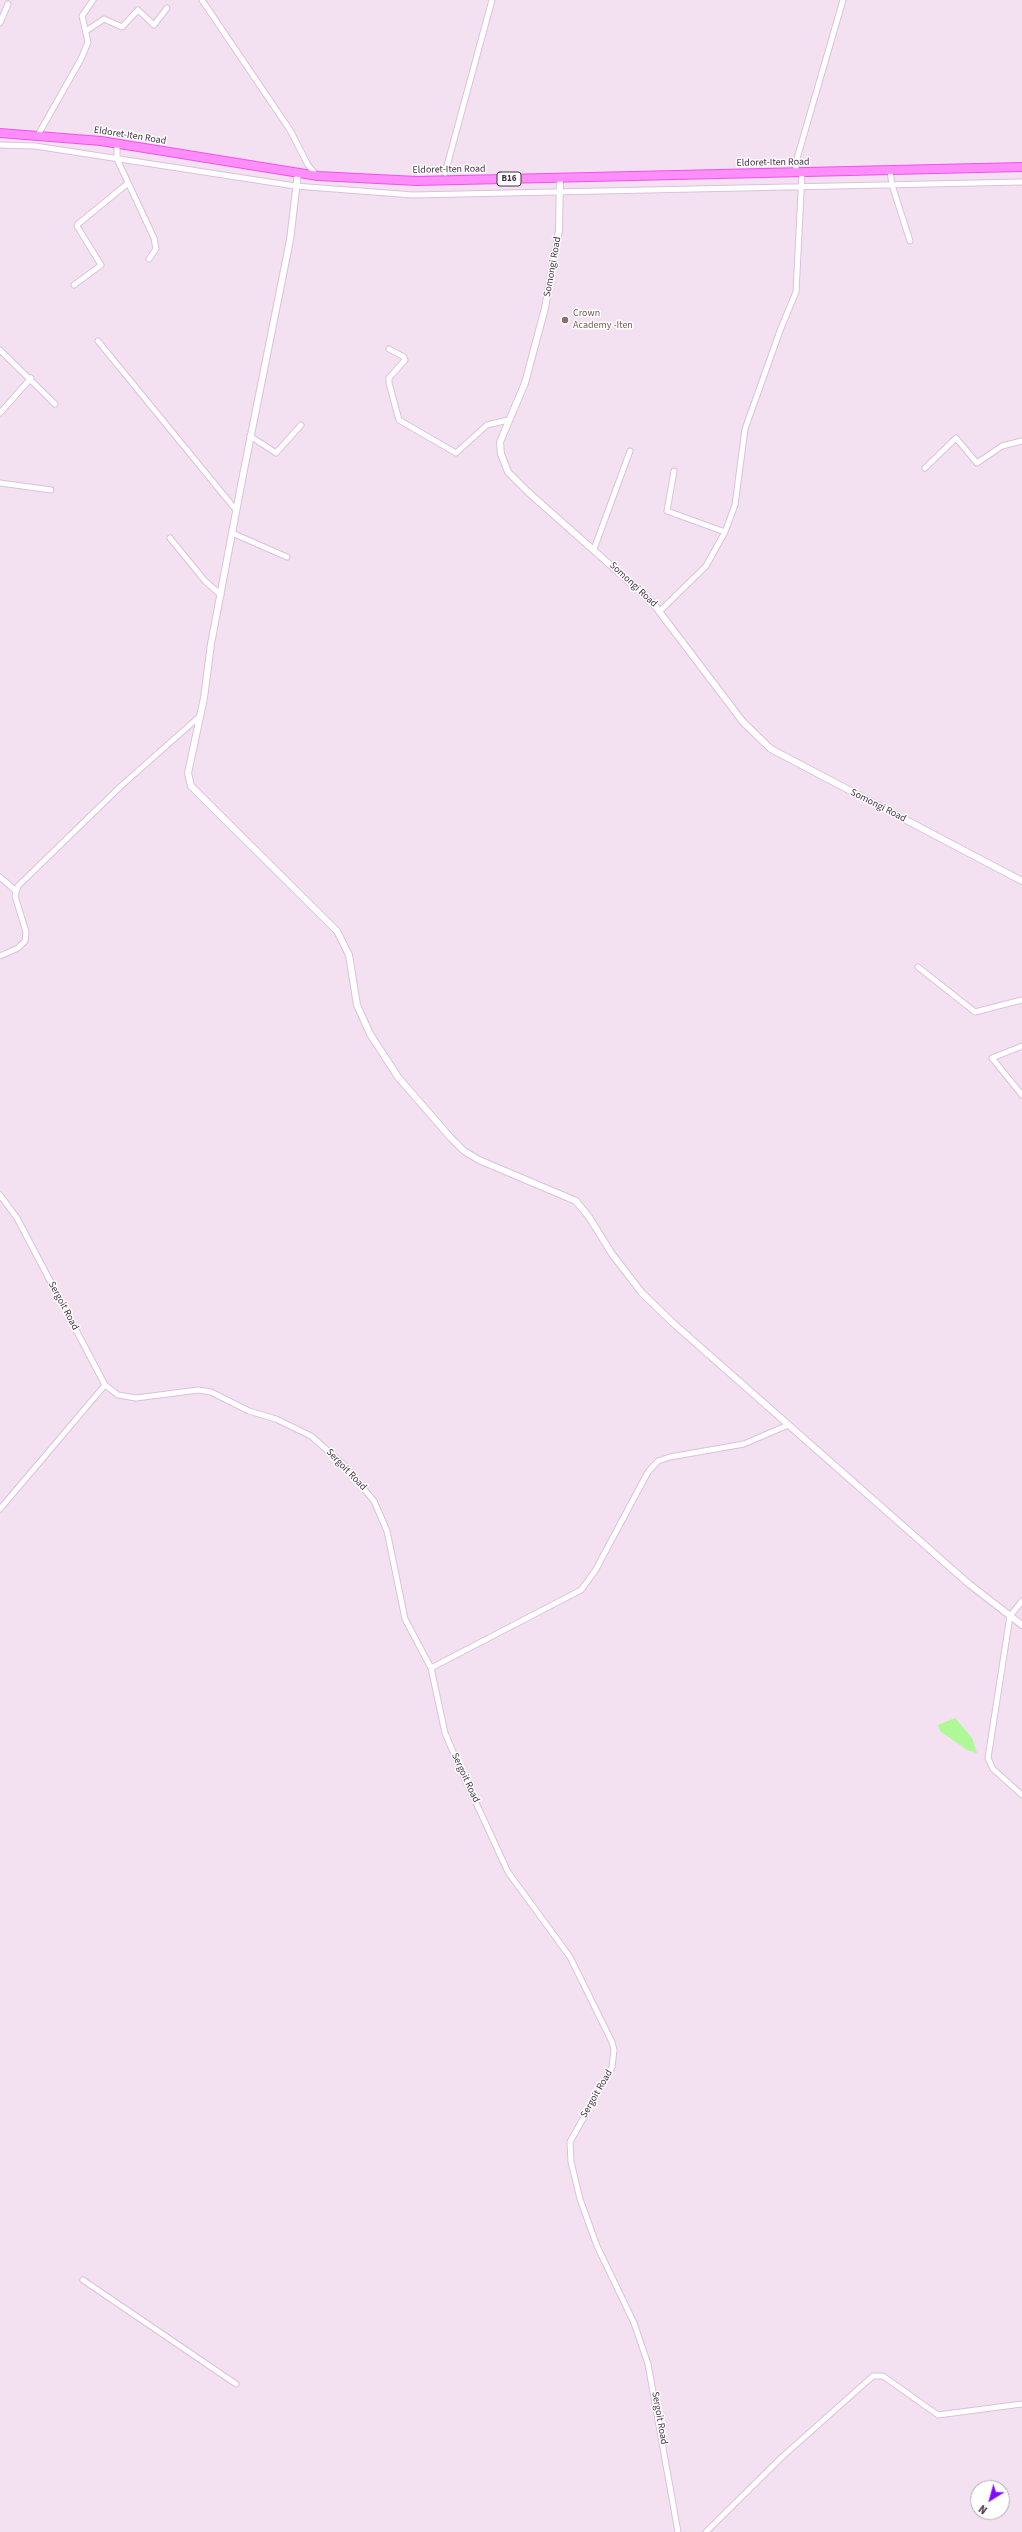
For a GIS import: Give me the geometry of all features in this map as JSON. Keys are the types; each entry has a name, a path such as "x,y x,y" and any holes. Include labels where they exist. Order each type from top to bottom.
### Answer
{"main road":[{"name":"Eldoret-Iten Road","path":"0,133 38,135 117,143 318,176 417,181 1022,167"}],"street":[{"path":"38,135 81,59 88,42 82,16 93,0"},
{"path":"202,0 290,130 308,165 318,176"},
{"path":"445,173 492,0"},
{"path":"660,611 706,566 725,532 735,505 745,429 781,328 796,292 799,173 796,162 843,0"},
{"path":"0,23 2,14 8,4"},
{"path":"86,31 104,19 122,27 138,10 154,25 166,8"},
{"path":"117,143 117,158 127,184 154,238 156,249 149,259"},
{"path":"0,146 35,146 295,186 413,195 799,188 1022,182"},
{"path":"890,171 892,185 910,240"},
{"path":"298,173 295,186 290,240 250,436 220,595 200,716 188,773 191,786 337,931 349,955 357,1005 370,1034 398,1077 427,1112 471,1156 576,1201 589,1217 612,1254 642,1293 733,1378 969,1584 1022,1625"},
{"name":"Somongi Road","path":"560,177 558,192 559,230 546,308 525,384 508,420 500,442 501,454 508,472 531,495 631,582 660,611 743,722 771,749 1022,881"},
{"path":"74,285 101,265 78,228 78,224 127,184"},
{"path":"98,341 236,510"},
{"path":"389,348 404,357 405,360 390,378 389,383 399,420 456,453 488,424 508,420"},
{"path":"0,350 31,378 55,404"},
{"path":"0,413 31,378"},
{"path":"250,436 276,452 301,425"},
{"path":"925,468 956,438 977,464 1002,446 1022,442"},
{"path":"594,549 630,451"},
{"path":"674,471 667,511 725,532"},
{"path":"0,483 51,490"},
{"path":"232,533 287,557"},
{"path":"170,538 205,581 220,595"},
{"path":"0,956 18,948 25,941 26,932 16,900 16,891 40,862 200,716"},
{"path":"0,877 16,891"},
{"path":"918,967 975,1012 1022,1000"},
{"path":"1022,1046 992,1058 1022,1095"},
{"name":"Sergoit Road","path":"0,1195 17,1218 105,1385 118,1395 128,1398 198,1390 212,1392 249,1411 299,1429 326,1448 361,1483 374,1500 387,1531 405,1619 431,1668 445,1733 497,1851 520,1890 570,1957 614,2050 612,2067 570,2142 571,2162 594,2240 634,2323 648,2364 678,2532"},
{"path":"0,1509 105,1385"},
{"path":"431,1668 581,1590 595,1571 648,1472 658,1461 670,1456 744,1444 788,1425"},
{"path":"1022,1601 1010,1616 988,1758 993,1769 1022,1795"},
{"path":"83,2280 236,2384"},
{"path":"706,2532 782,2456 873,2376 883,2376 938,2415 1022,2404"}],"shaded area":[{"path":"955,1718 972,1738 977,1753 967,1750 940,1731 938,1725"}],"place":[{"name":"Crown Academy -Iten","path":"565,320"}]}
